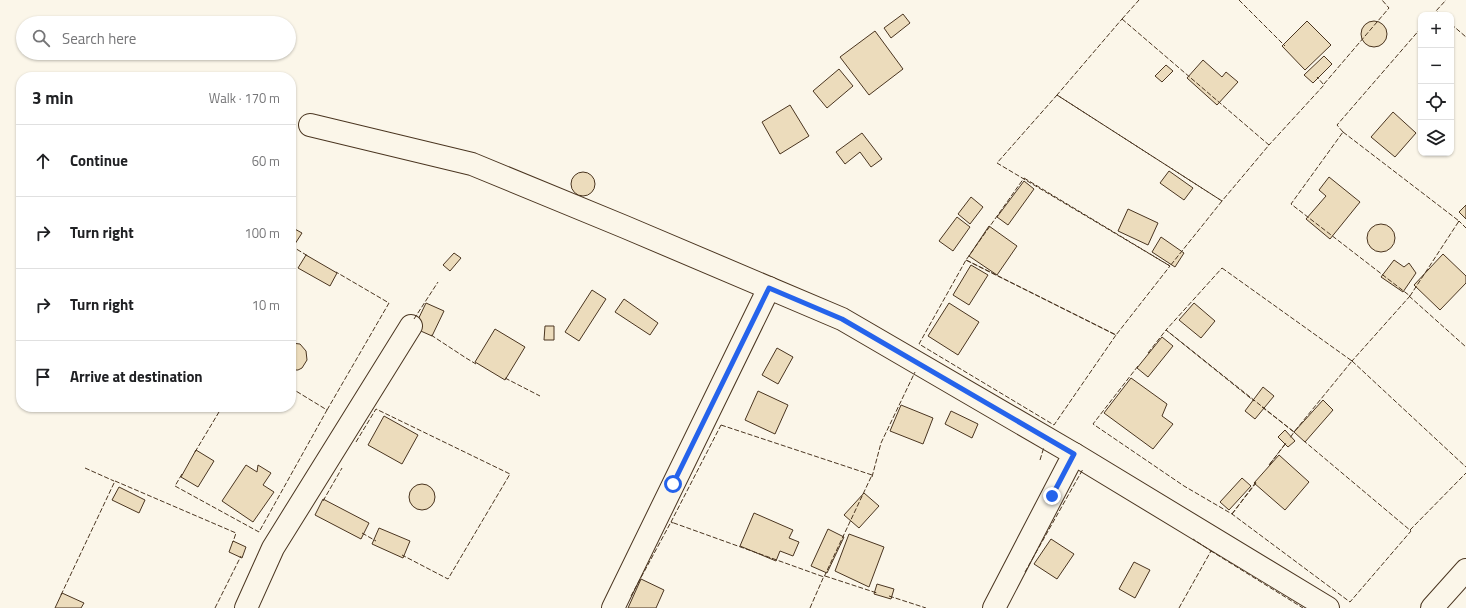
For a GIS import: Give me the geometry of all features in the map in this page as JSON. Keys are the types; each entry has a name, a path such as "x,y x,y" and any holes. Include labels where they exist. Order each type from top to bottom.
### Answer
{"street":[{"path":"310,125 472,164 842,319 1074,454 1328,608"},
{"path":"613,608 769,288"},
{"path":"246,608 273,548 411,326"},
{"path":"994,608 1074,454"},
{"path":"1432,608 1466,570"}],"building":[{"path":"903,14 910,23 891,38 884,28"},
{"path":"1307,21 1331,45 1305,70 1282,46"},
{"path":"1374,21 1384,24 1387,34 1384,44 1374,47 1364,44 1361,34 1364,24"},
{"path":"875,31 903,69 869,95 840,57"},
{"path":"1324,56 1332,64 1313,83 1304,75"},
{"path":"1203,60 1222,77 1226,72 1238,82 1217,105 1187,78"},
{"path":"1166,65 1173,71 1162,82 1155,76"},
{"path":"839,69 853,86 827,108 813,91"},
{"path":"790,105 809,136 780,154 762,122"},
{"path":"1393,112 1416,133 1395,157 1371,137"},
{"path":"862,133 882,159 871,167 860,152 845,164 836,152"},
{"path":"1169,171 1193,188 1184,200 1160,183"},
{"path":"583,172 591,176 595,184 591,192 583,196 575,192 571,184 575,176"},
{"path":"1329,177 1360,202 1330,239 1306,219 1326,196 1319,190"},
{"path":"1024,181 1034,189 1008,225 997,217"},
{"path":"971,197 983,207 970,224 958,214"},
{"path":"1466,205 1466,219 1459,212"},
{"path":"1128,209 1158,223 1148,245 1118,231"},
{"path":"957,217 970,227 953,251 939,241"},
{"path":"1381,224 1391,228 1395,238 1391,248 1381,252 1371,248 1367,238 1371,228"},
{"path":"989,226 1017,246 997,275 969,256"},
{"path":"296,230 302,233 296,242"},
{"path":"1161,237 1184,253 1175,267 1152,252"},
{"path":"454,253 461,258 450,271 443,265"},
{"path":"1443,254 1466,276 1466,283 1440,310 1414,285"},
{"path":"306,255 337,273 330,286 298,268"},
{"path":"1394,260 1404,267 1409,263 1416,273 1403,292 1381,277"},
{"path":"971,265 988,275 969,305 953,295"},
{"path":"592,290 606,299 579,341 565,332"},
{"path":"624,299 658,323 650,335 615,312"},
{"path":"426,303 444,311 432,336 414,328"},
{"path":"949,303 979,322 958,355 928,336"},
{"path":"1194,303 1215,321 1201,338 1179,320"},
{"path":"545,326 554,326 554,340 544,340"},
{"path":"495,329 525,347 505,380 475,362"},
{"path":"1162,337 1173,346 1148,377 1137,368"},
{"path":"296,344 300,344 306,351 307,360 302,368 296,370"},
{"path":"777,348 793,357 778,384 762,375"},
{"path":"1131,378 1167,404 1162,416 1173,424 1153,449 1104,413"},
{"path":"1263,387 1274,396 1255,419 1245,411"},
{"path":"758,391 788,405 775,434 745,420"},
{"path":"1323,400 1333,410 1305,442 1294,432"},
{"path":"901,405 933,418 923,444 890,431"},
{"path":"951,411 978,424 972,438 945,424"},
{"path":"384,416 418,435 402,464 368,445"},
{"path":"1285,430 1295,441 1288,447 1278,437"},
{"path":"196,450 214,461 198,487 181,477"},
{"path":"1279,455 1309,482 1285,510 1254,483"},
{"path":"246,465 257,472 258,465 271,473 263,485 274,492 253,522 222,501"},
{"path":"1242,478 1251,486 1229,510 1220,502"},
{"path":"422,484 432,487 435,497 432,507 422,510 412,507 409,497 412,487"},
{"path":"119,487 145,500 139,513 112,500"},
{"path":"864,493 879,506 859,528 844,515"},
{"path":"323,499 369,523 361,539 315,515"},
{"path":"754,513 793,530 789,538 799,542 793,556 780,551 776,561 740,546"},
{"path":"379,528 410,541 403,558 372,544"},
{"path":"828,529 844,537 827,573 811,566"},
{"path":"849,534 884,547 869,587 835,571"},
{"path":"1051,539 1074,554 1057,579 1034,564"},
{"path":"233,541 246,547 242,558 229,552"},
{"path":"1134,562 1150,570 1135,598 1119,589"},
{"path":"641,579 664,590 656,608 628,608"},
{"path":"877,584 894,589 891,599 874,594"},
{"path":"62,593 84,603 81,608 55,608"}],"fence":[{"path":"1122,19 1139,0"},
{"path":"1239,0 1285,46"},
{"path":"1324,84 1389,8 1382,0"},
{"path":"1437,12 1436,11 1446,0"},
{"path":"1122,19 1269,145 1222,201 1057,95 1122,19"},
{"path":"1454,27 1466,37"},
{"path":"1343,132 1337,125 1418,31"},
{"path":"1268,144 1269,145 1324,85 1317,77"},
{"path":"1057,95 1222,201 1170,266 997,163 1057,95"},
{"path":"1343,132 1459,221 1410,296 1291,204 1343,132"},
{"path":"1024,178 1170,266 1116,335 966,260 1024,178"},
{"path":"1458,222 1459,221 1466,228"},
{"path":"296,249 308,256"},
{"path":"966,260 1116,335 1054,425 919,344 966,260"},
{"path":"1222,268 1352,361 1294,432 1166,330 1222,268"},
{"path":"327,410 389,303 336,272"},
{"path":"414,319 438,282"},
{"path":"1351,360 1352,361 1410,296 1409,295"},
{"path":"1409,296 1466,347"},
{"path":"1148,353 1166,330 1254,401"},
{"path":"431,335 476,364"},
{"path":"1352,361 1466,467"},
{"path":"1138,366 1093,424 1184,486 1232,514 1350,602 1411,531 1304,441"},
{"path":"872,477 881,443 915,372"},
{"path":"505,378 540,396"},
{"path":"182,474 175,486 259,532 327,410 296,391"},
{"path":"1262,407 1294,432 1290,438"},
{"path":"356,442 376,409 510,474 448,579 402,555"},
{"path":"195,452 219,412"},
{"path":"721,425 872,475 824,577 671,522 721,425"},
{"path":"1270,464 1286,443"},
{"path":"1269,465 1286,443"},
{"path":"1040,460 1044,447"},
{"path":"85,468 114,481"},
{"path":"323,501 342,468"},
{"path":"1025,572 1083,469"},
{"path":"1410,530 1466,473"},
{"path":"61,595 115,481 236,533 233,542"},
{"path":"1232,514 1256,482"},
{"path":"1232,514 1256,483"},
{"path":"631,596 671,522 673,523"},
{"path":"362,533 376,541"},
{"path":"1179,608 1211,551 1193,539"},
{"path":"1211,552 1303,608"},
{"path":"215,608 241,556"},
{"path":"810,608 824,576"},
{"path":"825,576 877,593"},
{"path":"889,596 926,608"}],"route":[{"path":"673,484 769,288 842,319 1074,454 1052,496"}]}
